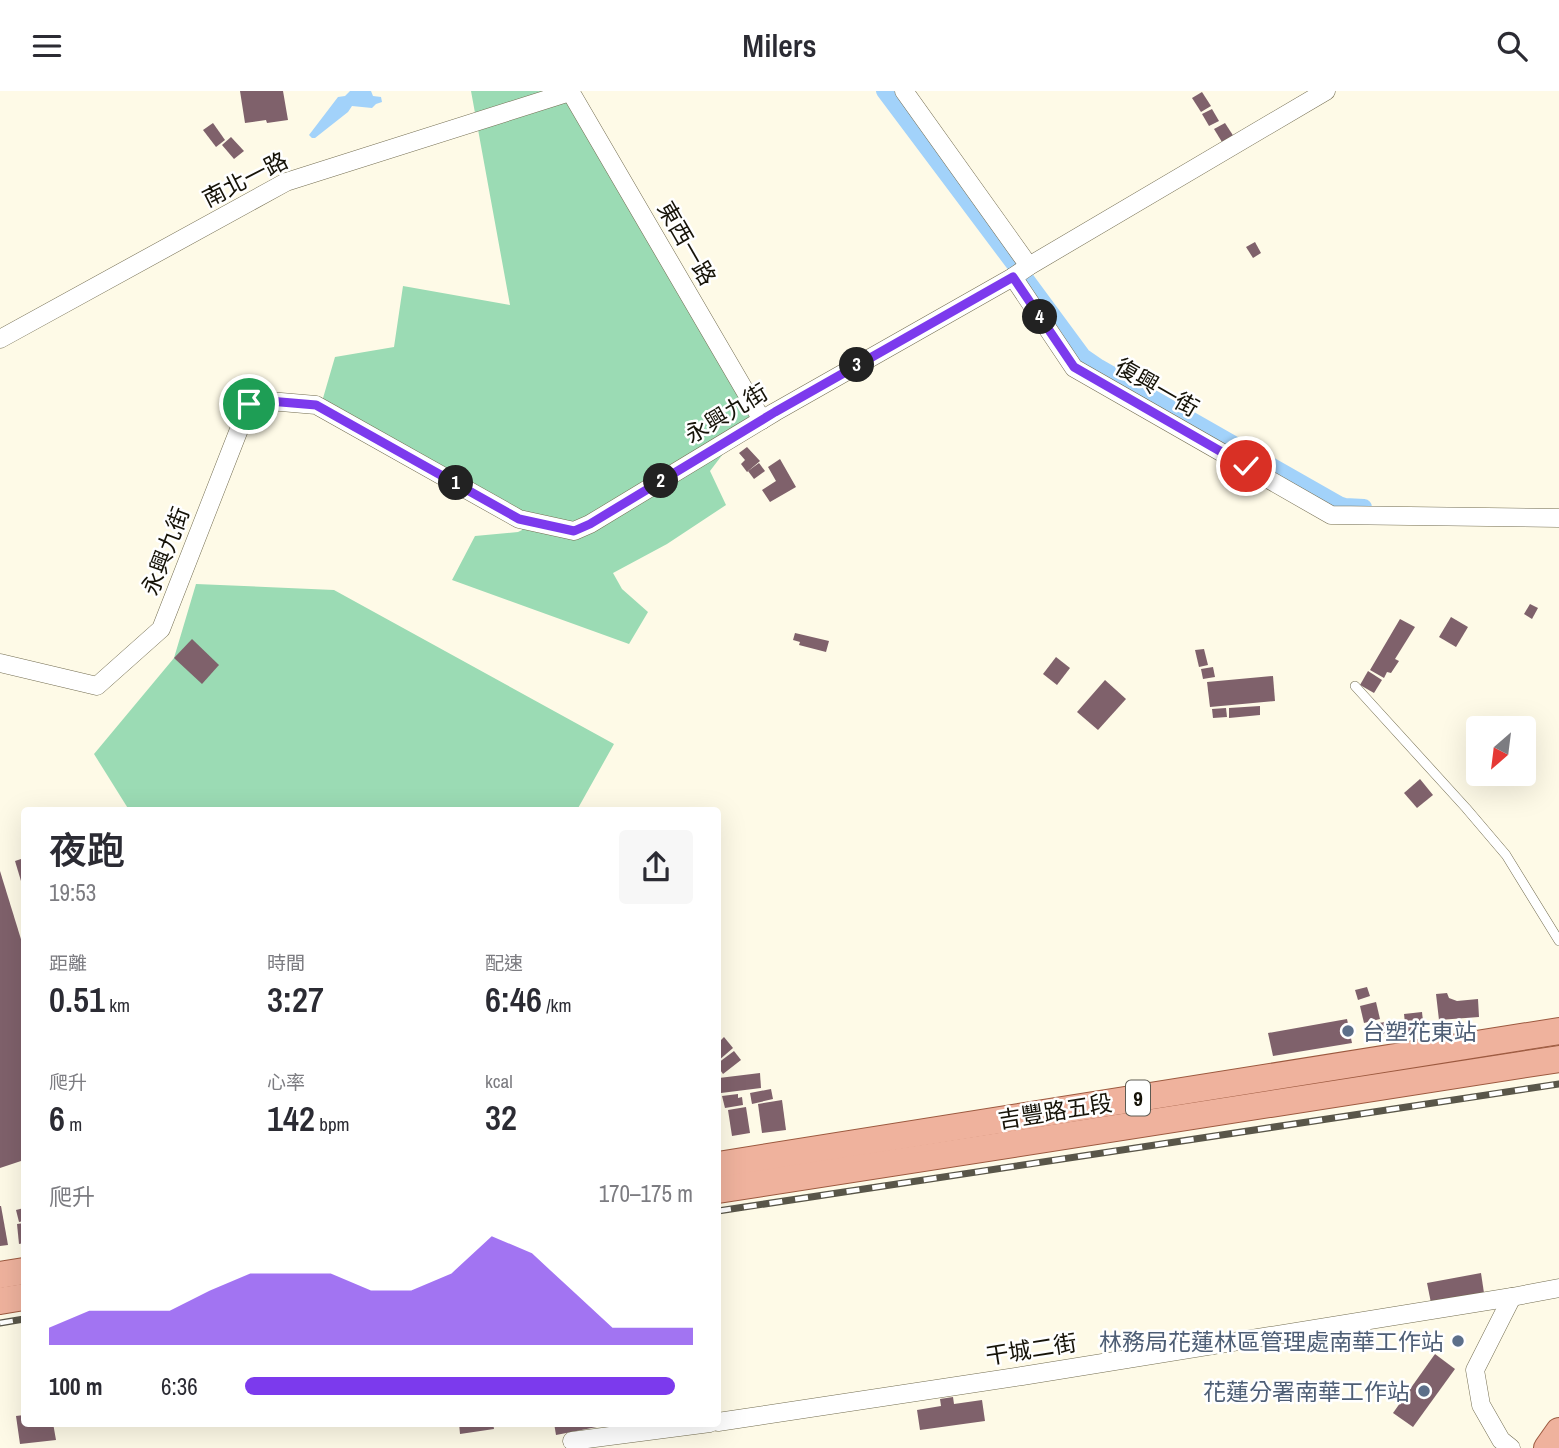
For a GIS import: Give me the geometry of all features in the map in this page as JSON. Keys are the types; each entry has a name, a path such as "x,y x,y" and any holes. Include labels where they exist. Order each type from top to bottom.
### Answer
{"main road":[{"name":"吉豐路五段","path":"721,1181 1559,1031"},
{"name":"吉豐路五段","path":"721,1181 1559,1059"},
{"path":"0,1275 21,1272"},
{"path":"0,1301 21,1298"},
{"path":"1547,1448 1559,1431"}],"street":[{"path":"904,91 1029,266"},
{"name":"永興九街","path":"0,663 97,686 161,629 249,404 269,401 316,405 519,519 574,531 1013,277 1326,91"},
{"name":"南北一路","path":"0,339 286,183 570,92"},
{"name":"東西一路","path":"570,92 762,420"},
{"name":"復興一街","path":"1013,277 1074,367 1331,515 1559,518"},
{"name":"干城二街","path":"721,1422 1022,1376 1559,1288"},
{"path":"1511,1448 1501,1440 1481,1405 1475,1370 1512,1297"},
{"path":"572,1441 679,1427"}],"lane":[{"path":"1355,686 1506,855 1559,941"}],"green space":[{"path":"471,91 566,91 751,417 710,471 726,505 667,544 613,573 622,589 648,612 629,644 452,580 475,536 518,532 523,526 321,405 335,357 394,347 403,286 510,305"},
{"path":"196,584 334,590 614,744 579,807 127,807 94,754 174,658"}],"water":[{"path":"350,91 371,91 373,96 381,97 382,102 372,108 352,106 348,112 312,138 309,135 338,97 345,96"}],"building":[{"path":"240,91 283,91 288,120 245,123"},
{"path":"1202,92 1211,106 1201,112 1192,98"},
{"path":"1212,109 1219,121 1209,126 1202,114"},
{"path":"213,123 225,140 216,147 203,130"},
{"path":"1225,123 1236,140 1225,147 1214,129"},
{"path":"231,137 244,151 234,159 222,145"},
{"path":"1255,242 1261,253 1253,258 1246,247"},
{"path":"747,447 760,461 747,472 741,464 745,460 739,453"},
{"path":"780,459 796,487 770,502 762,490 776,481 768,467"},
{"path":"759,463 765,471 754,479 748,471"},
{"path":"1530,604 1538,608 1532,619 1524,614"},
{"path":"1451,617 1468,627 1456,647 1439,637"},
{"path":"1400,619 1415,627 1395,659 1399,661 1384,678 1370,670"},
{"path":"795,633 829,641 826,652 799,645 800,642 793,640"},
{"path":"192,639 219,665 202,684 174,658"},
{"path":"1204,649 1208,665 1199,667 1195,650"},
{"path":"1056,657 1070,668 1057,685 1043,674"},
{"path":"1213,667 1215,677 1203,679 1201,669"},
{"path":"1368,671 1382,680 1374,693 1360,685"},
{"path":"1273,676 1275,701 1210,707 1207,682"},
{"path":"1105,680 1126,699 1098,730 1077,712"},
{"path":"1260,706 1260,715 1229,718 1229,708"},
{"path":"1226,708 1227,717 1213,718 1212,709"},
{"path":"1420,779 1433,795 1417,808 1404,793"},
{"path":"21,859 21,881 15,861"},
{"path":"0,871 21,939 21,1161 0,1168"},
{"path":"1367,987 1370,996 1358,1000 1355,990"},
{"path":"1447,993 1449,998 1457,1001 1478,999 1479,1017 1439,1020 1436,994"},
{"path":"1376,1002 1380,1019 1364,1023 1360,1006"},
{"path":"1422,1012 1424,1030 1406,1032 1404,1014"},
{"path":"1347,1019 1352,1043 1273,1056 1268,1033"},
{"path":"1385,1022 1387,1033 1368,1036 1366,1025"},
{"path":"724,1037 733,1048 721,1058 721,1040"},
{"path":"734,1051 741,1060 723,1074 721,1061"},
{"path":"760,1073 761,1088 721,1093 721,1078"},
{"path":"771,1089 773,1099 752,1104 750,1093"},
{"path":"738,1094 738,1098 742,1097 743,1105 725,1108 722,1096"},
{"path":"782,1100 786,1130 762,1133 758,1104"},
{"path":"746,1107 750,1133 732,1136 728,1110"},
{"path":"0,1206 8,1245 0,1246"},
{"path":"21,1209 21,1222 19,1222 16,1210"},
{"path":"21,1223 19,1244 17,1224"},
{"path":"1481,1273 1484,1293 1431,1303 1427,1283"},
{"name":"花蓮分署南華工作站","path":"1435,1354 1455,1369 1413,1427 1393,1413"},
{"path":"953,1397 954,1404 982,1400 985,1421 920,1430 917,1410 941,1406 940,1399"},
{"path":"21,1415 21,1427 54,1427 56,1440 20,1444 16,1416"},
{"path":"459,1427 494,1427 494,1429 460,1434"},
{"path":"555,1427 597,1427 556,1435"}],"waterway":[{"path":"884,91 1016,267"},
{"path":"1027,280 1083,356 1099,367 1339,504 1364,507"}],"railway":[{"path":"721,1211 1559,1084"},
{"path":"0,1323 21,1320"}],"place":[{"name":"台塑花東站","path":"1348,1031"},
{"name":"林務局花蓮林區管理處南華工作站","path":"1458,1341"},
{"name":"花蓮分署南華工作站","path":"1424,1391"}],"route":[{"path":"249,404 269,401 316,405 519,519 574,531 590,524 775,412 1013,277 1074,367 1246,466"}]}
